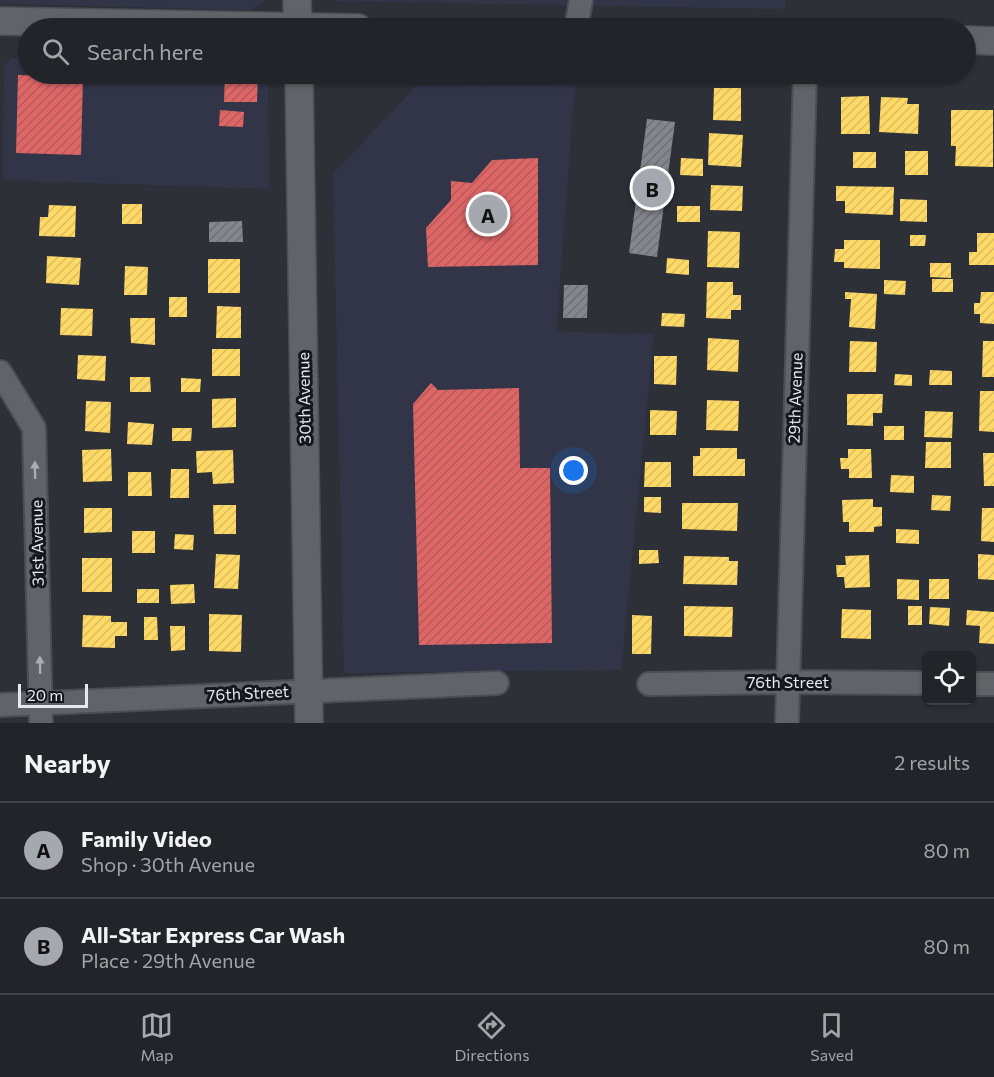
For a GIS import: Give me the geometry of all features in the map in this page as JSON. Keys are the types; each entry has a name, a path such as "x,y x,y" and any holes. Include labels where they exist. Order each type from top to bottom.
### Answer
{"street":[{"path":"297,0 298,18"},
{"path":"578,18 581,0"},
{"path":"0,21 18,21"},
{"path":"976,40 994,41"},
{"name":"30th Avenue","path":"299,84 309,723"},
{"name":"29th Avenue","path":"787,723 805,84"},
{"name":"31st Avenue","path":"0,372 34,428 41,713"},
{"name":"76th Street","path":"0,705 41,713 308,690 497,683"},
{"name":"76th Street","path":"649,684 922,683"},
{"path":"976,684 994,684"}],"shaded area":[{"path":"0,0 266,0 250,10 8,4 1,3"},
{"path":"785,0 785,9 334,1"},
{"path":"12,58 18,58 18,84 268,84 269,189 3,180 4,64"},
{"path":"575,85 556,332 654,334 621,670 344,673 333,174 416,86"}],"building: Homes":[{"path":"714,88 741,88 741,121 713,120"},
{"path":"869,96 870,134 841,134 841,97"},
{"path":"881,97 908,98 907,104 919,104 918,134 879,132"},
{"path":"951,110 993,110 993,167 955,166 956,146 951,146"},
{"path":"709,133 743,135 741,167 708,165"},
{"path":"905,151 928,151 928,175 905,175"},
{"path":"853,152 876,152 876,168 853,168"},
{"path":"681,158 703,159 703,176 680,175"},
{"path":"711,185 743,186 742,211 710,210"},
{"path":"836,186 894,187 893,215 845,213 845,201 836,201"},
{"path":"900,199 927,200 927,222 900,221"},
{"path":"122,204 142,204 142,224 122,224"},
{"path":"49,205 76,206 75,237 39,236 40,217 48,217"},
{"path":"677,206 700,206 700,222 677,222"},
{"path":"708,231 740,232 739,268 707,267"},
{"path":"977,233 994,233 994,265 969,265 969,252 977,252"},
{"path":"910,235 926,235 925,246 910,246"},
{"path":"844,240 880,240 880,269 844,268 844,262 834,262 835,249 844,249"},
{"path":"47,256 81,258 79,285 46,283"},
{"path":"667,258 689,260 689,275 666,273"},
{"path":"208,259 240,259 240,293 208,293"},
{"path":"930,263 951,263 951,278 930,277"},
{"path":"125,266 148,267 147,295 124,295"},
{"path":"932,279 953,279 953,292 932,292"},
{"path":"884,280 906,281 905,295 884,294"},
{"path":"707,282 733,282 733,295 741,295 741,310 731,310 731,319 706,318"},
{"path":"845,292 877,294 875,329 849,327 851,299 845,299"},
{"path":"981,292 994,292 994,324 980,323 980,314 974,314 974,303 980,303"},
{"path":"169,297 187,297 187,317 169,317"},
{"path":"217,306 241,307 241,338 216,338"},
{"path":"61,308 93,309 92,336 60,335"},
{"path":"662,313 685,314 684,327 661,326"},
{"path":"130,318 155,318 155,345 131,343"},
{"path":"708,338 739,340 738,372 707,370"},
{"path":"850,341 877,342 876,372 849,372"},
{"path":"983,341 994,341 994,377 982,377"},
{"path":"212,349 240,349 240,376 212,376"},
{"path":"78,355 106,356 105,381 77,379"},
{"path":"654,356 677,356 676,385 654,384"},
{"path":"930,370 952,371 952,385 929,385"},
{"path":"895,374 912,375 912,386 894,385"},
{"path":"130,377 150,377 151,392 130,392"},
{"path":"181,378 201,379 200,392 181,392"},
{"path":"980,391 994,391 994,432 979,431"},
{"path":"847,394 883,394 882,413 873,413 873,426 847,425"},
{"path":"236,398 236,427 212,428 212,399"},
{"path":"707,400 739,401 738,431 706,430"},
{"path":"86,401 111,402 110,433 85,431"},
{"path":"650,410 677,411 676,435 650,435"},
{"path":"925,411 953,412 952,438 924,437"},
{"path":"128,422 154,424 152,445 127,444"},
{"path":"884,426 904,426 904,440 884,440"},
{"path":"172,428 192,428 191,441 172,441"},
{"path":"926,442 951,442 951,468 925,468"},
{"path":"700,448 737,448 737,459 745,459 745,476 693,476 693,456 700,456"},
{"path":"111,449 112,481 83,482 82,450"},
{"path":"848,449 871,449 872,478 849,478 849,469 841,469 840,458 848,458"},
{"path":"233,450 234,483 213,484 212,472 197,473 196,451"},
{"path":"983,453 994,453 994,486 984,486"},
{"path":"645,462 671,462 671,487 644,487"},
{"path":"171,469 189,469 189,498 170,498"},
{"path":"128,472 151,472 152,496 128,496"},
{"path":"891,475 914,476 914,493 890,492"},
{"path":"932,495 951,496 950,511 931,510"},
{"path":"644,497 661,497 661,513 644,512"},
{"path":"873,499 873,507 882,507 882,526 874,527 874,532 849,532 849,522 843,522 842,500"},
{"path":"682,503 738,503 737,531 682,529"},
{"path":"213,505 236,505 236,534 214,534"},
{"path":"84,508 112,508 112,532 84,533"},
{"path":"982,508 994,508 994,542 981,541"},
{"path":"896,529 919,530 919,544 896,543"},
{"path":"132,531 155,531 155,553 132,553"},
{"path":"175,534 194,535 193,550 174,549"},
{"path":"639,550 658,550 659,563 639,564"},
{"path":"216,554 240,555 238,589 214,588"},
{"path":"978,554 994,555 994,580 978,579"},
{"path":"869,555 870,587 845,588 844,577 837,577 836,565 846,565 845,556"},
{"path":"684,556 729,557 729,561 738,561 737,585 683,584"},
{"path":"82,558 112,558 112,592 82,592"},
{"path":"897,579 919,580 919,600 897,599"},
{"path":"929,579 949,579 949,599 929,599"},
{"path":"194,584 195,603 171,604 170,585"},
{"path":"137,589 159,589 159,603 137,603"},
{"path":"684,606 733,607 732,637 684,636"},
{"path":"908,606 922,606 922,625 908,625"},
{"path":"930,607 950,608 949,626 929,624"},
{"path":"842,609 871,610 871,639 841,638"},
{"path":"967,610 994,612 994,644 979,643 980,626 966,625"},
{"path":"209,614 242,615 241,652 209,651"},
{"path":"83,615 111,616 111,622 127,622 127,636 115,636 115,648 82,647"},
{"path":"632,615 652,616 651,654 632,654"},
{"path":"144,617 157,617 158,640 144,640"},
{"path":"170,626 185,626 185,650 171,651"}],"building: Shops":[{"path":"18,75 18,84 83,84 81,155 16,153"},
{"path":"225,84 258,84 257,102 224,102"},
{"path":"220,110 244,112 243,127 219,126"},
{"path":"538,158 538,265 428,267 426,228 451,200 451,181 472,183 492,160"},
{"path":"431,383 438,390 519,388 520,468 550,468 552,643 419,645 413,404"}],"building: Other":[{"path":"647,119 675,122 657,257 629,253"},
{"path":"242,221 243,242 209,242 209,222"},
{"path":"564,285 588,285 587,318 563,318"}],"place":[{"name":"All-Star Express Car Wash","path":"652,188"},
{"name":"Family Video","path":"488,214"}]}
